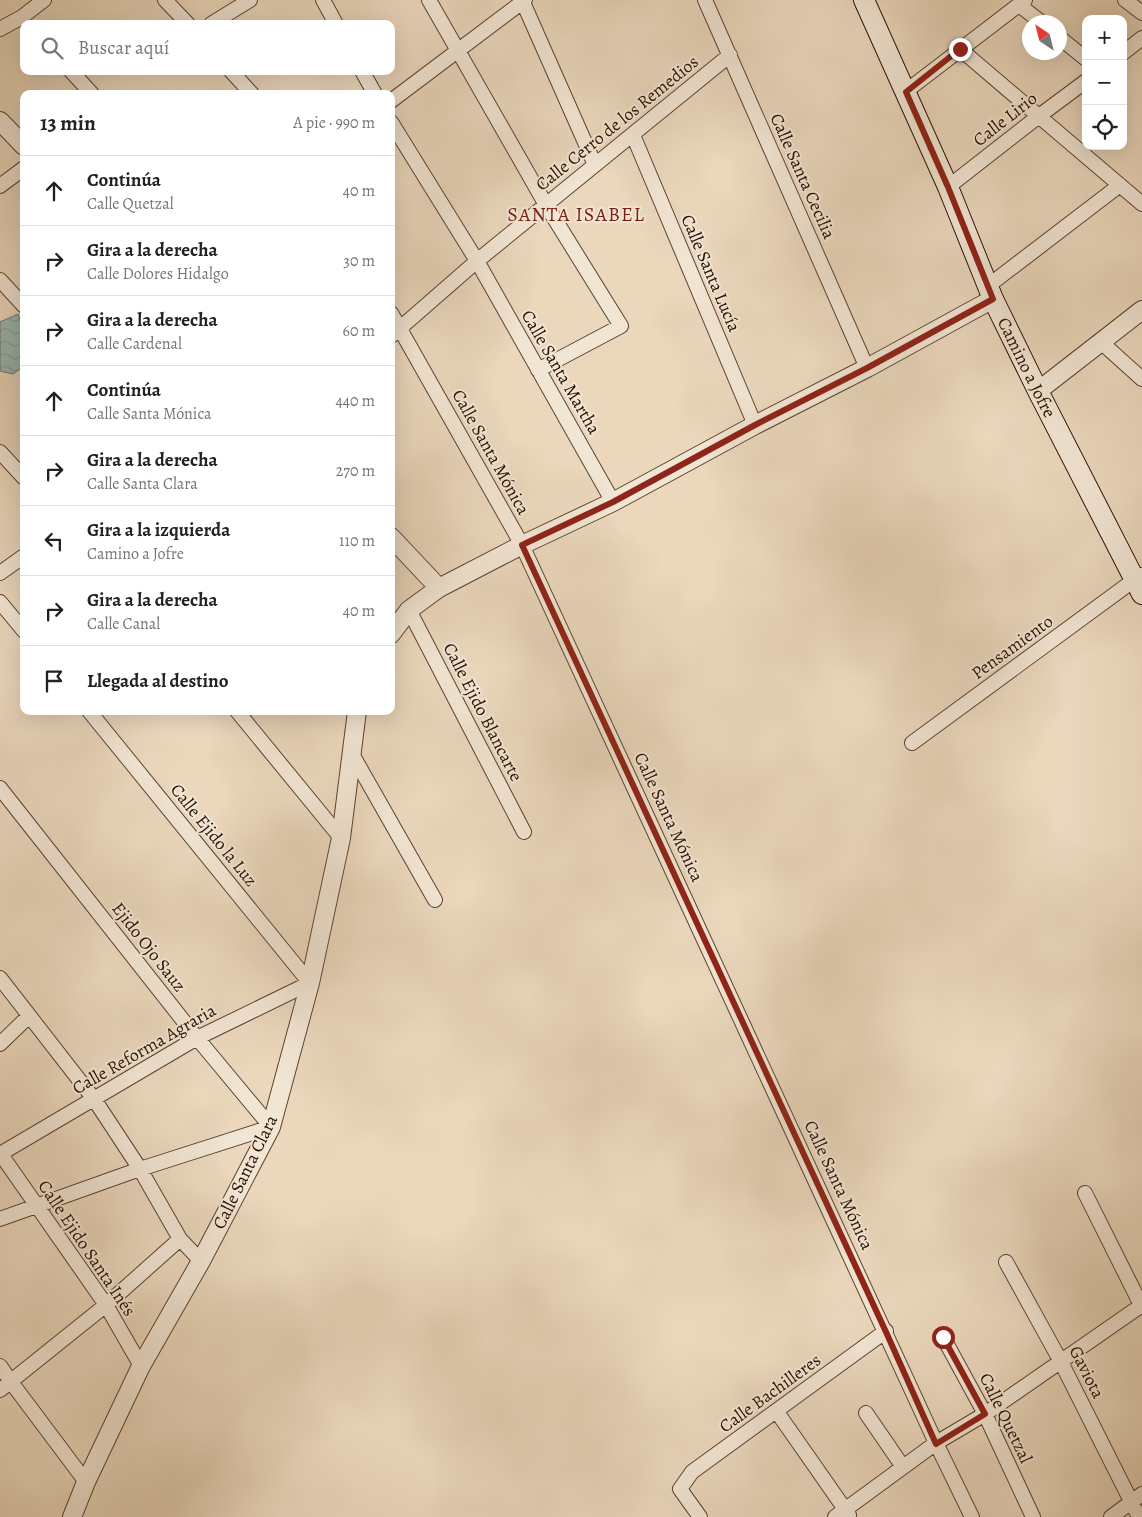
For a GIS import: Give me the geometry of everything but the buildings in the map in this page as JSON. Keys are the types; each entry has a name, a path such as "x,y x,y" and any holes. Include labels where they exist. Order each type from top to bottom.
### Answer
{"main road":[{"name":"Camino a Jofre","path":"864,0 948,187 990,293 1038,392 1140,583"}],"street":[{"path":"165,0 184,20"},
{"path":"217,20 250,0"},
{"path":"323,0 334,20"},
{"path":"429,0 546,205 621,326 538,370"},
{"name":"Calle Santa Cecilia","path":"705,0 867,368"},
{"path":"1125,0 1142,13"},
{"path":"26,20 42,1"},
{"path":"395,98 523,1 595,165"},
{"path":"906,92 1022,2 1034,15"},
{"path":"0,29 20,23"},
{"path":"1127,50 1142,38"},
{"path":"1067,44 1082,56"},
{"path":"960,49 1142,204"},
{"name":"Calle Cerro de los Remedios","path":"396,332 477,261 730,55"},
{"path":"75,75 88,90"},
{"path":"235,75 248,90"},
{"path":"364,75 373,90"},
{"name":"Calle Lirio","path":"948,187 1082,84"},
{"path":"0,121 20,142"},
{"name":"Calle Santa Martha","path":"395,128 477,261 613,502"},
{"name":"Calle Santa Lucía","path":"632,135 755,425"},
{"path":"0,186 20,171"},
{"path":"395,629 409,610 439,588 522,545 613,502 755,425 867,368 990,293 1120,185"},
{"path":"0,280 20,302"},
{"path":"1038,392 1142,310"},
{"name":"Calle Santa Mónica","path":"396,332 522,545 936,1444 972,1517"},
{"path":"1101,342 1142,379"},
{"path":"0,452 20,474"},
{"path":"395,541 439,588"},
{"path":"0,573 20,559"},
{"name":"Pensamiento","path":"912,743 1140,583"},
{"path":"0,602 20,626"},
{"name":"Calle Ejido Blancarte","path":"409,610 524,832"},
{"name":"Calle Ejido la Luz","path":"92,715 310,983"},
{"path":"240,715 341,838"},
{"name":"Calle Santa Clara","path":"72,1517 86,1482 141,1366 201,1261 271,1127 310,983 341,838 357,715"},
{"path":"352,754 435,900"},
{"name":"Ejido Ojo Sauz","path":"0,788 197,1038 271,1127"},
{"path":"0,978 94,1099 140,1169 180,1239 201,1261"},
{"name":"Calle Reforma Agraria","path":"0,1153 197,1038 310,983"},
{"path":"0,1044 29,1016"},
{"path":"0,1218 140,1169 271,1127"},
{"name":"Calle Ejido Santa Inés","path":"0,1153 106,1305 141,1366"},
{"path":"777,1412 844,1514 936,1444 985,1414 1060,1360 1142,1306 1085,1193"},
{"path":"5,1386 106,1305 180,1239"},
{"name":"Gaviota","path":"1006,1262 1137,1498 1139,1517"},
{"name":"Calle Bachilleres","path":"700,1517 680,1489 692,1472 886,1332"},
{"name":"Calle Quetzal","path":"943,1337 985,1414 1033,1517"},
{"path":"0,1366 5,1386 86,1482"},
{"path":"866,1413 903,1468"},
{"path":"1111,1517 1137,1498"}],"water":[{"path":"18,314 20,319 20,369 13,374 0,371 0,322"}],"district":[{"name":"SANTA ISABEL","path":"576,214"}],"route":[{"path":"943,1337 985,1414 936,1444 522,545 613,502 993,299 948,187 906,92 960,49"}]}
